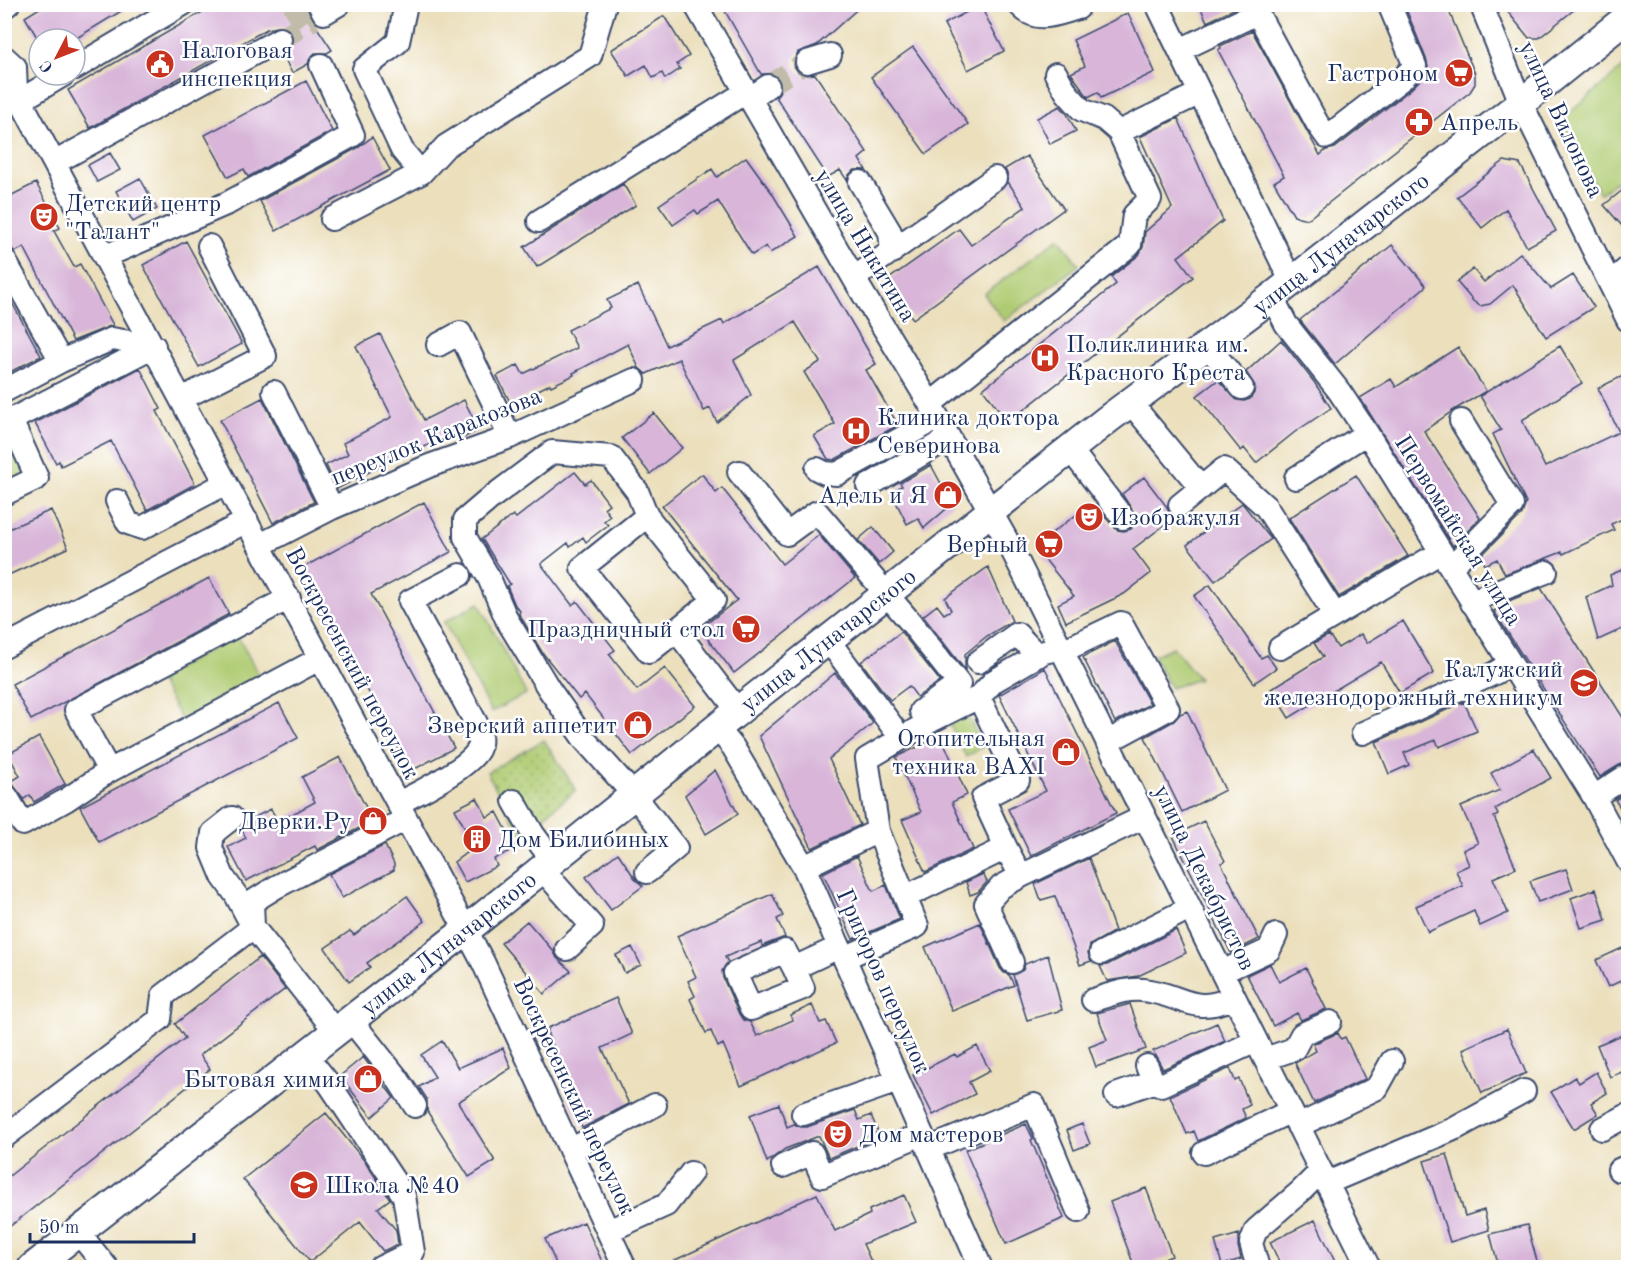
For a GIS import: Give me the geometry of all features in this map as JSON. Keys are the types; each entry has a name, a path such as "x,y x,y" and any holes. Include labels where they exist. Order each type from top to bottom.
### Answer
{"main road":[{"name":"улица Луначарского","path":"32,1268 465,931 1070,448 1281,289 1629,17"}],"street":[{"path":"87,61 183,4"},
{"path":"406,4 399,42 364,69 402,150 422,173"},
{"path":"332,219 422,173 446,146 590,56 605,4"},
{"name":"улица Никитина","path":"695,4 991,512"},
{"path":"1019,4 1026,13 1036,17 1079,6"},
{"name":"Первомайская улица","path":"1157,4 1200,93 1281,289 1286,324 1339,391 1367,433 1594,797 1629,861"},
{"path":"1180,50 1260,10 1317,123 1327,137 1403,78 1415,66 1389,4"},
{"name":"улица Вилонова","path":"1484,6 1521,103 1629,320"},
{"path":"56,162 280,39"},
{"path":"807,62 830,55"},
{"path":"4,57 15,67 14,92 28,87"},
{"path":"106,256 228,203 352,135 321,65"},
{"path":"818,469 825,473 837,474 934,411 1130,245 1134,215 1150,199 1119,132 1104,119 1082,110 1067,93 1056,74"},
{"path":"539,221 748,95 768,86"},
{"name":"Воскресенский переулок","path":"14,92 56,162 483,962 625,1268"},
{"path":"1119,132 1200,93"},
{"path":"854,278 995,178"},
{"path":"860,182 890,232 892,252"},
{"path":"181,399 265,356 209,246"},
{"path":"4,259 61,361"},
{"path":"1610,283 1629,268"},
{"path":"438,345 460,333 510,437"},
{"path":"4,391 61,361 112,339 154,346"},
{"path":"1207,345 1242,388"},
{"path":"4,494 37,478 8,419 154,346"},
{"name":"переулок Каракозова","path":"260,545 332,508 429,466 510,437 634,380"},
{"path":"274,392 332,508"},
{"path":"1131,402 1201,488"},
{"path":"1280,648 1335,615 1445,559 1459,559 1512,505 1461,422"},
{"path":"1296,478 1367,433"},
{"path":"868,486 949,438"},
{"path":"1070,448 1123,518"},
{"path":"647,516 582,568 649,652 714,600 647,516 637,491 611,457 552,452 465,520 465,537 489,578 507,620 549,689 584,738 676,848 647,872"},
{"path":"1180,505 1224,469 1266,507 1335,615"},
{"path":"739,472 787,534 817,512 914,626 959,684 921,711 929,722"},
{"path":"117,501 128,523 142,528 226,483"},
{"name":"улица Декабристов","path":"991,512 1369,1268"},
{"path":"4,647 247,521"},
{"path":"1472,603 1484,596 1546,572"},
{"path":"253,927 252,902 402,811 467,763 478,750 481,737 476,723 410,602 460,575"},
{"path":"109,771 76,710 289,598"},
{"path":"794,968 917,926 878,831 867,759 929,722 979,697 994,681 1044,652 1073,646 1121,623 1168,709 1107,742"},
{"name":"Григоров переулок","path":"676,630 727,720 733,747 804,867 981,1268"},
{"path":"978,662 1017,634 1038,656"},
{"path":"828,640 902,738"},
{"path":"8,797 23,824 66,801 109,771 321,658"},
{"path":"1363,733 1495,673 1510,663"},
{"path":"979,697 1018,780 983,798 1021,876"},
{"path":"1594,797 1629,775"},
{"path":"514,801 547,865 592,926 567,949"},
{"path":"1012,962 986,904 1001,887 1144,817"},
{"path":"232,818 213,833 211,848 223,877 236,895 253,927 343,1026 397,1078 414,1106"},
{"path":"804,867 878,831"},
{"path":"905,897 1006,848"},
{"path":"1101,953 1190,908"},
{"path":"4,1137 160,1019 163,996 253,927"},
{"path":"1222,972 1269,950 1276,935"},
{"path":"1093,1000 1126,990 1146,990 1204,1006 1221,1003 1234,997"},
{"path":"1116,1095 1150,1074 1161,1085 1261,1050 1294,1049 1302,1034 1330,1022"},
{"path":"306,1055 330,1085 404,1196 412,1252 380,1268"},
{"path":"1204,1153 1377,1088 1392,1061"},
{"path":"803,1114 898,1081"},
{"path":"1258,1268 1251,1243 1256,1230 1302,1191 1324,1177 1456,1128 1524,1091"},
{"path":"570,1150 655,1105"},
{"path":"783,1166 812,1153 822,1176 1034,1105 1078,1211"},
{"path":"1602,1129 1629,1115"},
{"path":"608,1231 666,1205 691,1173"},
{"path":"78,1232 107,1268"}],"green space":[{"path":"1628,63 1628,171 1600,194 1561,120"},
{"path":"1059,238 1079,265 1004,321 984,294"},
{"path":"4,434 26,476 4,487"},
{"path":"479,603 526,694 491,712 444,622"},
{"path":"237,635 261,679 183,723 158,678"},
{"path":"1173,647 1199,679 1171,688 1153,656"},
{"path":"966,712 983,747 966,757 950,725"},
{"path":"544,740 576,790 521,835 487,772"}],"building":[{"path":"46,4 133,4 87,32 87,27 31,27 25,17"},
{"name":"Налоговая инспекция","path":"216,4 306,4 312,20 332,50 327,53 315,53 308,64 292,73 282,54 292,45 291,32 281,26 267,29 90,128 68,90 73,87 87,87 87,79"},
{"path":"721,4 863,4 817,45 798,52 794,66 798,72 805,75 815,74 867,152 859,159 866,170 854,170 847,180 840,170 828,177 776,97 780,91 779,79 773,74 761,74"},
{"path":"1199,4 1239,4 1240,6 1207,22"},
{"path":"1404,4 1446,4 1475,74 1475,84 1470,92 1308,219 1294,216 1274,182 1284,176 1218,50 1220,46 1252,31 1320,155 1326,150 1335,148 1411,89 1425,75 1428,68 1427,61"},
{"path":"1518,4 1581,4 1539,38 1529,38 1508,12"},
{"path":"980,5 1004,51 968,70 944,24"},
{"path":"1128,13 1155,72 1101,98 1098,92 1088,97 1071,73 1085,66 1073,40"},
{"path":"664,16 689,56 677,64 680,69 665,79 662,73 653,78 646,65 628,76 611,50"},
{"path":"913,47 968,124 926,154 871,77"},
{"path":"306,81 332,131 248,177 244,169 228,177 205,135"},
{"path":"1060,106 1076,131 1050,144 1037,118"},
{"path":"1178,118 1223,221 1178,257 1193,277 1008,422 983,389 1116,284 1111,277 1139,255 1143,247 1145,232 1172,208 1140,137"},
{"path":"372,137 390,170 276,231 260,201 359,147"},
{"path":"110,153 120,170 97,182 88,165"},
{"path":"1027,156 1064,209 913,319 886,281 959,229 971,245 1025,207 1008,182 1005,169"},
{"path":"746,157 772,193 798,236 770,253 766,246 752,255 718,201 698,214 695,210 673,225 659,205 712,169 717,177"},
{"path":"1504,161 1520,164 1556,231 1527,247 1506,209 1482,228 1457,197"},
{"path":"140,178 157,209 133,222 116,191"},
{"path":"36,183 60,228 54,231 74,267 80,264 113,325 73,341 24,247 15,252 10,247 4,246 4,199"},
{"path":"623,184 636,205 537,267 524,247"},
{"path":"1629,185 1629,234 1604,205"},
{"path":"186,241 242,344 199,367 143,265"},
{"path":"1392,245 1426,286 1335,364 1300,320"},
{"path":"1520,253 1551,289 1573,275 1594,307 1546,337 1513,285 1490,304 1480,306 1457,282 1473,269 1484,282"},
{"path":"819,267 876,364 866,370 898,425 834,460 828,459 814,436 835,424 804,372 820,362 795,322 734,360 751,395 717,422 710,408 704,411 679,359 646,374 639,368 628,344 573,373 574,375 551,386 550,384 511,404 497,376 518,365 523,374 577,348 568,330 611,308 607,300 638,285 667,346 722,320 724,324"},
{"path":"4,288 41,356 4,375"},
{"path":"380,334 424,420 464,400 479,430 457,441 453,432 411,454 409,451 337,489 326,465 348,454 343,443 392,417 356,346"},
{"path":"1281,340 1331,408 1295,432 1256,463 1244,448 1241,451 1197,396 1218,380 1237,400 1250,399 1255,386 1246,372"},
{"path":"1560,346 1582,383 1522,420 1545,467 1619,432 1598,388 1629,373 1629,516 1611,524 1614,530 1563,554 1562,552 1505,574 1497,559 1485,565 1481,556 1522,514 1526,503 1493,434 1501,430 1480,396"},
{"path":"1458,347 1486,391 1424,431 1480,518 1453,546 1360,398 1391,379 1396,387"},
{"path":"140,368 161,409 157,411 195,484 147,510 111,441 61,466 59,461 56,463 35,423"},
{"path":"262,398 314,502 273,523 220,420"},
{"path":"654,413 682,448 650,474 622,438"},
{"path":"931,465 952,504 924,528 918,518 907,524 891,492 902,486 900,483"},
{"path":"575,472 585,484 591,480 609,504 604,508 610,516 604,521 608,525 586,542 583,537 570,547 568,543 541,564 572,605 577,601 615,650 609,654 637,690 665,668 695,706 632,755 585,694 579,699 542,652 519,614 520,611 507,586 510,584 482,539 513,515 516,518"},
{"path":"702,474 716,493 722,488 782,564 819,535 855,578 734,673 700,629 737,600 662,506"},
{"path":"1356,475 1408,556 1339,597 1289,518"},
{"path":"1144,477 1169,513 1175,517 1133,549 1151,573 1124,594 1066,622 1058,604 1074,596 1043,557 1041,543 1083,510 1095,506 1117,530 1131,529 1135,524 1136,516 1122,494"},
{"path":"424,502 451,552 371,594 454,748 411,771 302,568"},
{"path":"1242,503 1271,539 1215,581 1187,545"},
{"path":"51,510 68,548 4,577 4,531"},
{"path":"873,527 893,552 879,564 858,540"},
{"path":"988,567 1012,621 987,636 965,654 965,670 923,616 937,605 944,614 951,610 945,598"},
{"path":"1629,567 1629,626 1598,640 1586,597 1612,585 1610,575"},
{"path":"209,578 229,614 31,720 12,684"},
{"path":"1210,585 1261,658 1267,655 1276,668 1254,683 1194,596"},
{"path":"1541,588 1629,727 1629,762 1621,764 1600,777 1494,611 1511,600"},
{"path":"1403,621 1434,673 1400,693 1381,662 1289,718 1271,689 1323,657 1314,643 1329,635 1338,648 1361,634 1367,643"},
{"path":"901,632 940,681 917,697 909,686 890,700 861,662"},
{"path":"1115,641 1150,704 1115,722 1083,657"},
{"path":"1045,668 1116,813 1031,856 1008,809 1046,791 999,695"},
{"path":"835,673 873,723 829,759 860,825 812,848 759,736"},
{"path":"1464,702 1477,731 1439,747 1436,740 1404,753 1409,765 1389,774 1376,742"},
{"path":"279,703 298,738 99,842 80,807"},
{"path":"1187,711 1225,790 1182,812 1145,737"},
{"path":"941,736 967,795 952,802 973,849 925,872 902,820 921,812 896,757"},
{"path":"39,737 65,784 34,802 30,795 24,799 14,786 12,781 20,776 8,754"},
{"path":"1534,749 1551,778 1495,809 1498,815 1494,817 1516,868 1493,878 1508,913 1480,926 1474,911 1428,932 1416,906 1463,886 1456,871 1469,865 1463,850 1478,843 1461,807 1500,790 1491,773"},
{"path":"340,757 373,821 317,850 315,846 246,881 228,847 246,838 241,828 245,822 271,809 278,822 315,802 302,777"},
{"path":"715,770 738,814 706,834 685,795"},
{"path":"1629,791 1629,821 1615,800"},
{"name":"Дом Билибиных","path":"477,798 487,817 497,812 516,848 494,859 497,866 465,882 454,862 478,844 470,831 467,832 455,809"},
{"path":"1204,821 1225,861 1221,863 1259,939 1231,953 1173,836"},
{"path":"385,845 394,864 394,870 342,898 329,874"},
{"path":"618,853 636,880 643,886 611,910 586,877"},
{"path":"857,856 873,891 886,885 900,919 853,939 823,873"},
{"path":"1089,858 1115,931 1090,945 1088,953 1091,961 1080,965 1055,896 1041,900 1035,884"},
{"path":"1566,869 1573,889 1538,902 1530,881"},
{"path":"983,874 987,882 978,892 970,895 966,882"},
{"path":"1596,889 1606,920 1581,928 1571,898"},
{"path":"772,894 783,916 777,919 785,937 762,946 761,942 725,957 728,962 722,971 723,978 739,1014 743,1020 750,1022 757,1036 793,1020 790,1015 812,1005 820,1023 826,1021 836,1043 741,1086 723,1044 718,1047 711,1031 706,1033 690,999 695,996 688,981 696,977 677,936"},
{"path":"407,896 425,921 367,963 370,967 349,982 325,948 350,931 354,935"},
{"path":"527,921 557,958 571,971 544,994 501,943"},
{"path":"980,923 1000,968 1009,975 1014,985 952,1011 925,947"},
{"path":"1176,930 1186,953 1138,976 1107,981 1100,966 1107,965"},
{"path":"1629,945 1629,977 1608,987 1596,960"},
{"path":"632,947 641,965 625,973 616,955"},
{"path":"1048,955 1062,1010 1027,1020 1013,975 1023,970 1025,964"},
{"path":"260,957 285,989 200,1055 210,1069 4,1231 4,1180 185,1038 175,1024"},
{"path":"1270,964 1279,982 1306,968 1326,1009 1301,1020 1297,1013 1273,1026 1247,975"},
{"path":"616,998 632,1034 602,1048 629,1104 582,1128 565,1092 572,1088 548,1035 548,1028"},
{"path":"1130,1004 1146,1049 1096,1067 1089,1047 1107,1040 1097,1013"},
{"path":"1217,1023 1225,1041 1163,1069 1153,1051"},
{"path":"1507,1029 1526,1073 1482,1093 1463,1049"},
{"path":"1629,1032 1629,1069 1610,1077 1597,1045"},
{"path":"1338,1033 1341,1039 1345,1037 1365,1079 1314,1103 1295,1063 1316,1051 1313,1044"},
{"path":"442,1041 458,1068 503,1048 511,1068 458,1102 495,1161 469,1177 427,1111 427,1099 419,1087 435,1077 421,1055"},
{"path":"977,1046 990,1071 969,1082 975,1094 933,1115 913,1075"},
{"path":"363,1057 394,1098 372,1117 340,1076"},
{"path":"1230,1068 1235,1081 1239,1079 1250,1105 1242,1109 1246,1118 1198,1141 1194,1131 1187,1134 1170,1096"},
{"path":"1596,1072 1607,1093 1591,1103 1598,1114 1574,1129 1551,1092 1575,1077 1579,1083"},
{"path":"779,1104 787,1127 794,1124 807,1127 855,1110 859,1120 871,1115 878,1132 865,1137 867,1142 829,1158 819,1136 785,1149 767,1162 750,1115"},
{"path":"326,1113 366,1163 390,1199 378,1208 396,1230 398,1244 383,1251 360,1222 310,1262 243,1179"},
{"path":"1026,1124 1064,1218 1006,1244 965,1150"},
{"path":"1082,1124 1090,1144 1074,1150 1067,1130"},
{"path":"1447,1154 1465,1216 1484,1210 1489,1230 1450,1242 1424,1161"},
{"path":"1146,1188 1172,1256 1135,1268 1110,1202"},
{"path":"817,1194 835,1231 870,1214 869,1210 904,1195 916,1222 863,1244 874,1268 658,1268"},
{"path":"1315,1220 1338,1268 1282,1268 1270,1242"},
{"path":"584,1222 605,1268 558,1268 545,1239"},
{"path":"1527,1225 1539,1268 1499,1268 1490,1234"},
{"path":"1239,1234 1238,1246 1241,1259 1222,1265 1215,1241"}],"tunnel":[{"path":"293,4 305,24"},
{"path":"280,39 314,19"},
{"path":"768,86 807,62"}],"place":[{"name":"Налоговая инспекция","path":"160,64"},
{"name":"Гастроном","path":"1459,73"},
{"name":"Апрель","path":"1419,122"},
{"name":"Детский центр \"Талант\"","path":"44,217"},
{"name":"Поликлиника им. Красного Креста","path":"1045,358"},
{"name":"Клиника доктора Северинова","path":"856,431"},
{"name":"Адель и Я","path":"948,495"},
{"name":"Изображуля","path":"1089,517"},
{"name":"Верный","path":"1049,544"},
{"name":"Праздничный стол","path":"746,629"},
{"name":"Калужский железнодорожный техникум","path":"1584,683"},
{"name":"Зверский аппетит","path":"638,725"},
{"name":"Отопительная техника BAXI","path":"1066,752"},
{"name":"Дверки.Ру","path":"373,821"},
{"name":"Дом Билибиных","path":"477,839"},
{"name":"Бытовая химия","path":"368,1079"},
{"name":"Дом мастеров","path":"838,1134"},
{"name":"Школа №40","path":"304,1185"}]}
